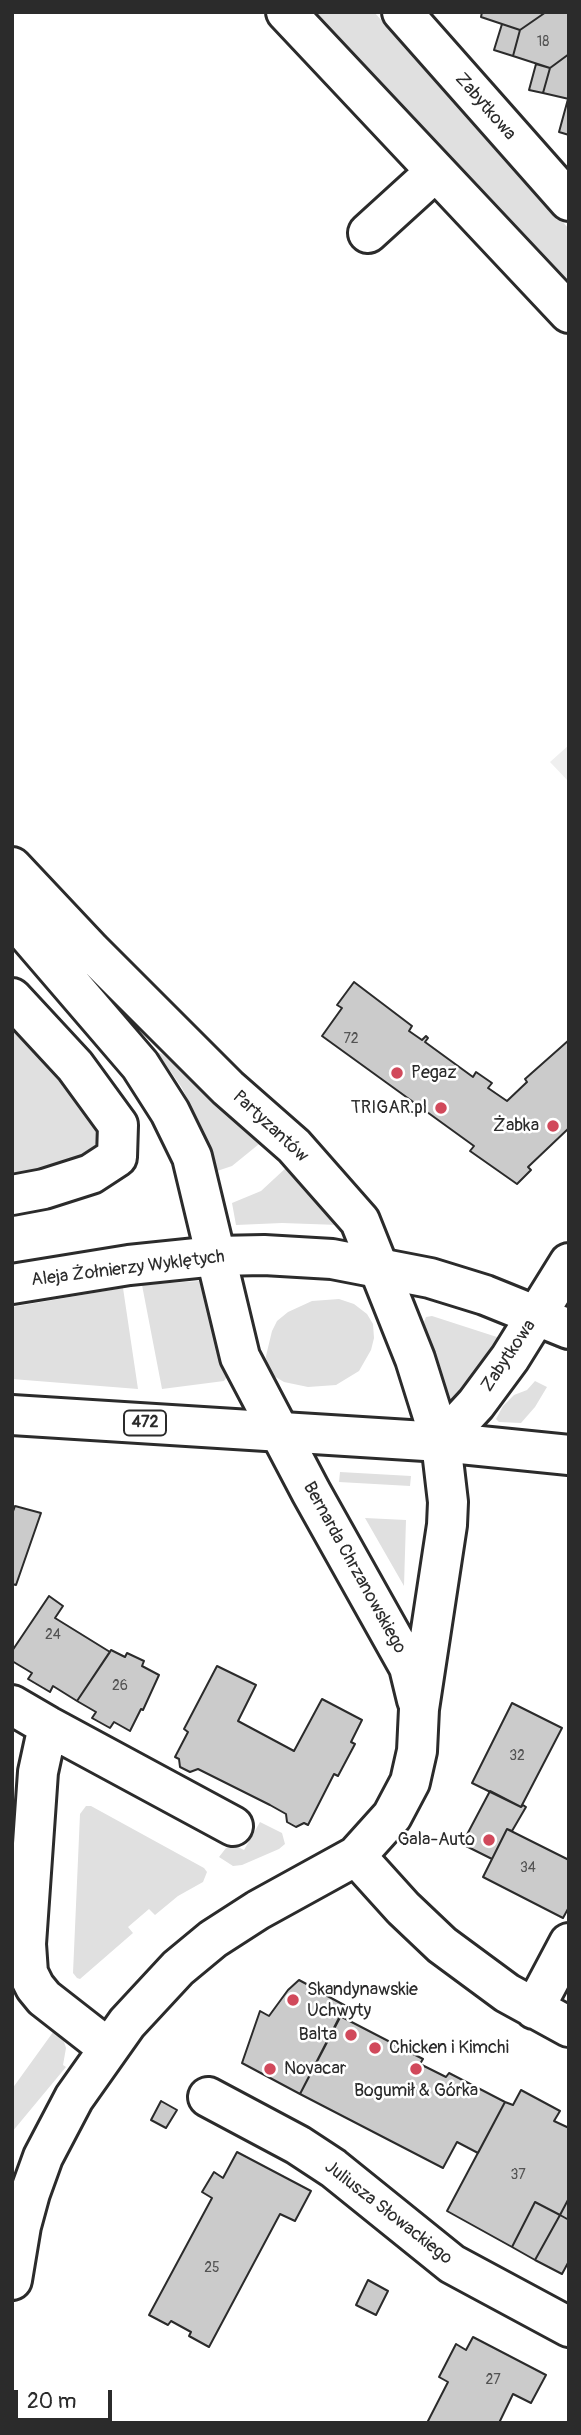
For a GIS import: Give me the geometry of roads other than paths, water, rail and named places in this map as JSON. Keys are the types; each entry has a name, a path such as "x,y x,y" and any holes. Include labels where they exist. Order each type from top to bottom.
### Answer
{"street":[{"path":"286,12 569,313"},
{"name":"Zabytkowa","path":"402,12 569,201"},
{"path":"368,233 435,172"},
{"name":"Partyzantów","path":"12,867 91,951 228,1088 295,1146 360,1221 415,1359 441,1442"},
{"path":"12,916 140,1065 170,1112 192,1157 240,1357 278,1432"},
{"path":"12,998 75,1066 118,1125 117,1157 91,1174 44,1189 12,1195"},
{"name":"Aleja Żołnierzy Wyklętych","path":"12,1284 129,1265 216,1256 294,1256 332,1259 430,1278 485,1295 553,1322"},
{"name":"Zabytkowa","path":"441,1442 476,1404 510,1358 553,1322 569,1264"},
{"name":"472","path":"12,1415 441,1442 569,1455"},
{"name":"Bernarda Chrzanowskiego","path":"278,1432 409,1667 419,1709"},
{"name":"Bernarda Chrzanowskiego","path":"12,2280 21,2226 43,2157 74,2098 108,2048 162,1984 213,1939 258,1910 356,1856 392,1815 410,1782 417,1751 419,1709 447,1525 448,1502 441,1442"},
{"path":"12,1705 233,1826"},
{"path":"48,1727 38,1772 26,1944 28,1973 23,1995 58,2011 108,2048"},
{"path":"356,1856 403,1908 442,1945 507,1993 569,2027"},
{"path":"534,2009 569,1943"},
{"name":"Juliusza Słowackiego","path":"208,2096 333,2168 452,2264 569,2327"}],"place":[{"name":"Pegaz","path":"397,1073"},
{"name":"TRIGAR.pl","path":"441,1108"},
{"name":"Żabka","path":"553,1126"},
{"name":"Gala-Auto","path":"489,1840"},
{"name":"Skandynawskie Uchwyty","path":"293,2000"},
{"name":"Balta","path":"351,2035"},
{"name":"Chicken i Kimchi","path":"375,2048"},
{"name":"Novacar","path":"270,2069"},
{"name":"Bogumił & Górka","path":"416,2069"}]}
